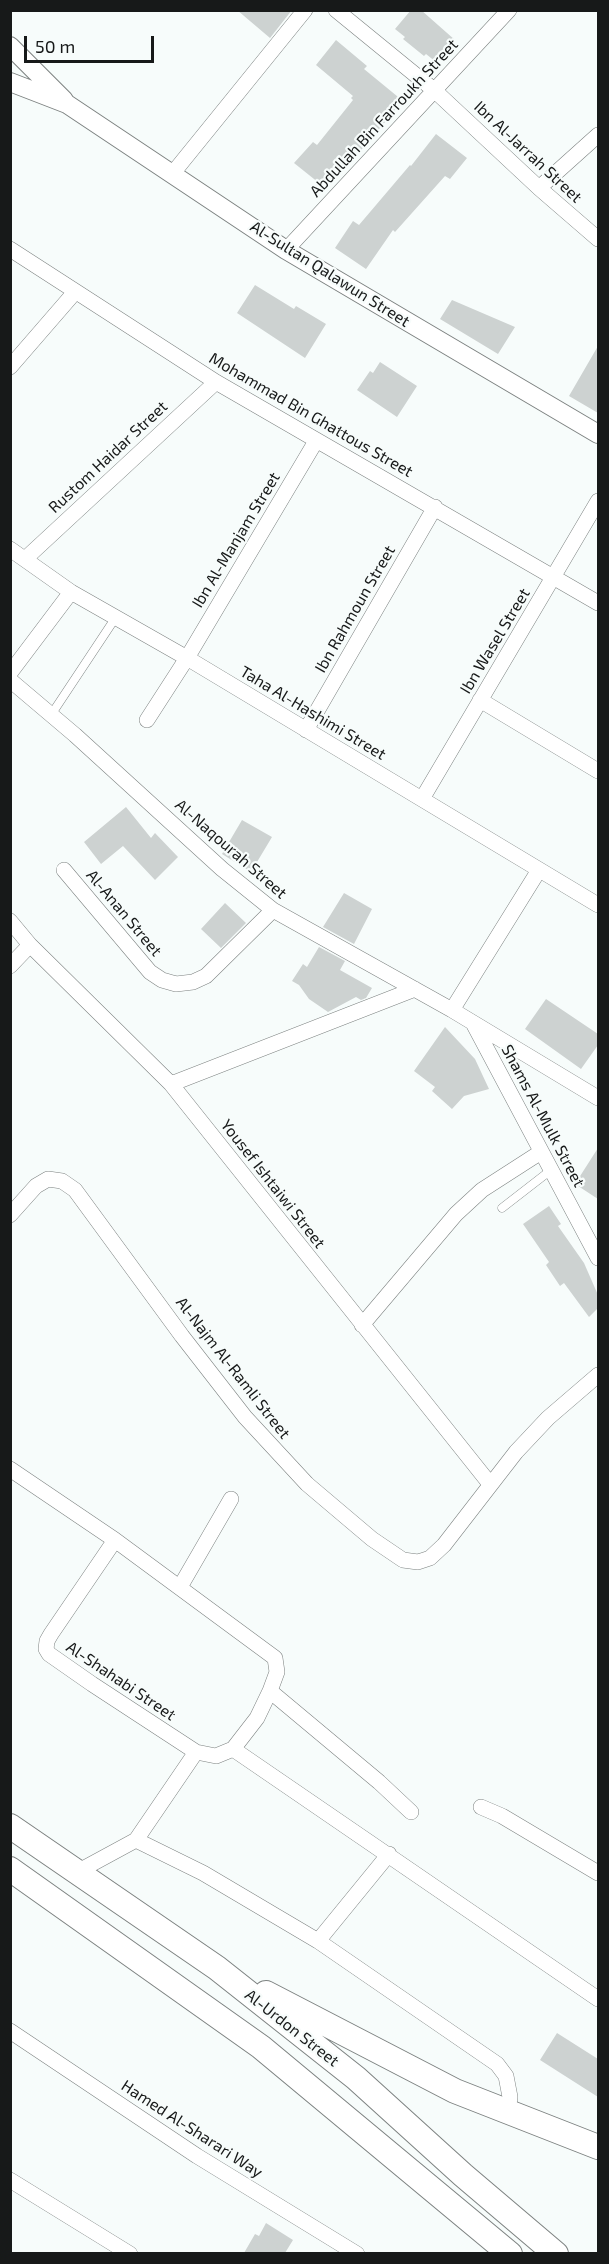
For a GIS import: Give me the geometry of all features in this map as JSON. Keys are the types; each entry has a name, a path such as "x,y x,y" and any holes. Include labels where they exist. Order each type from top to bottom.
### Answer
{"highway":[{"name":"Al-Urdon Street","path":"10,1826 217,1968 356,2078 463,2175 556,2253"},
{"name":"Al-Urdon Street","path":"10,1869 261,2047 505,2250"},
{"path":"217,1968 454,2091 598,2147"}],"street":[{"path":"173,173 305,10"},
{"name":"Ibn Al-Jarrah Street","path":"336,10 434,90 539,188 598,239"},
{"name":"Abdullah Bin Farroukh Street","path":"286,250 509,10"},
{"name":"Al-Sultan Qalawun Street","path":"10,46 67,104"},
{"name":"Al-Sultan Qalawun Street","path":"10,82 67,104 286,250 598,434"},
{"path":"539,188 598,135"},
{"name":"Mohammad Bin Ghattous Street","path":"10,249 216,382 598,603"},
{"path":"10,367 75,292"},
{"name":"Rustom Haidar Street","path":"25,559 216,382"},
{"name":"Ibn Al-Manjam Street","path":"147,720 187,658 316,441"},
{"name":"Ibn Wasel Street","path":"422,799 598,501"},
{"name":"Ibn Rahmoun Street","path":"306,730 435,507"},
{"name":"Taha Al-Hashimi Street","path":"10,549 71,592 187,658 598,905"},
{"path":"10,673 71,592"},
{"name":"Al-Naqourah Street","path":"10,680 222,869 273,910 452,1010 598,1098"},
{"path":"480,700 598,771"},
{"name":"Al-Anan Street","path":"64,870 150,972 162,980 177,984 193,982 206,976 273,910"},
{"path":"452,1010 538,870"},
{"name":"Yousef Ishtaiwi Street","path":"10,921 30,945 171,1084 490,1484"},
{"path":"10,966 30,945"},
{"path":"171,1084 415,989"},
{"name":"Shams Al-Mulk Street","path":"472,1023 598,1258"},
{"path":"362,1325 456,1214 482,1190 541,1152"},
{"name":"Al-Najm Al-Ramli Street","path":"10,1215 36,1186 48,1179 62,1181 75,1190 182,1336 245,1417 307,1484 372,1539 403,1560 418,1562 430,1558 444,1545 490,1484 548,1418 598,1375"},
{"path":"10,1470 115,1540 275,1658 277,1672 270,1691 257,1718 233,1749 216,1756 196,1752 136,1840 77,1872"},
{"path":"180,1587 231,1499"},
{"name":"Al-Shahabi Street","path":"115,1540 47,1641 46,1649 49,1654 92,1684 196,1752"},
{"path":"270,1691 379,1782 411,1812"},
{"path":"233,1749 598,1999"},
{"path":"481,1807 510,1821 598,1873"},
{"path":"136,1840 203,1873 318,1941 497,2064 506,2076 510,2097 508,2112"},
{"path":"318,1941 389,1854"},
{"name":"Hamed Al-Sharari Way","path":"10,2031 197,2156 357,2253"},
{"path":"10,2180 130,2253"}],"lane":[{"path":"51,715 116,617"},
{"path":"502,1208 551,1170"}],"building":[{"path":"237,10 292,10 270,38"},
{"path":"411,10 421,10 455,40 436,62 426,54 424,56 403,39 405,37 395,29"},
{"path":"336,40 367,66 364,69 403,101 357,155 353,152 324,187 294,163 313,142 317,145 353,100 351,98 353,96 316,65"},
{"path":"436,134 467,158 450,179 445,176 395,232 393,230 366,269 335,248 353,221 359,225"},
{"path":"255,285 294,309 296,306 326,324 305,358 237,313"},
{"path":"452,300 515,327 498,354 440,319"},
{"path":"598,346 598,413 569,396"},
{"path":"380,362 417,386 397,417 357,390 370,371 373,373"},
{"path":"126,807 151,838 155,833 178,857 155,880 123,846 101,864 84,842"},
{"path":"242,820 272,837 251,872 222,854"},
{"path":"344,893 372,909 354,944 323,927"},
{"path":"225,903 246,923 221,948 201,929"},
{"path":"319,947 345,961 340,970 372,988 366,998 361,1000 356,997 328,1012 309,999 299,985 292,981 303,964 307,967"},
{"path":"546,999 598,1034 598,1045 581,1069 525,1029"},
{"path":"445,1027 475,1059 489,1089 464,1096 452,1109 432,1091 435,1087 414,1071"},
{"path":"598,1148 598,1199 575,1184"},
{"path":"549,1206 561,1224 558,1226 584,1263 598,1295 598,1308 589,1317 564,1283 560,1286 546,1265 549,1262 523,1224"},
{"path":"557,2033 598,2059 598,2097 540,2060"},
{"path":"266,2223 293,2240 285,2253 244,2253 255,2234 259,2236"}]}
